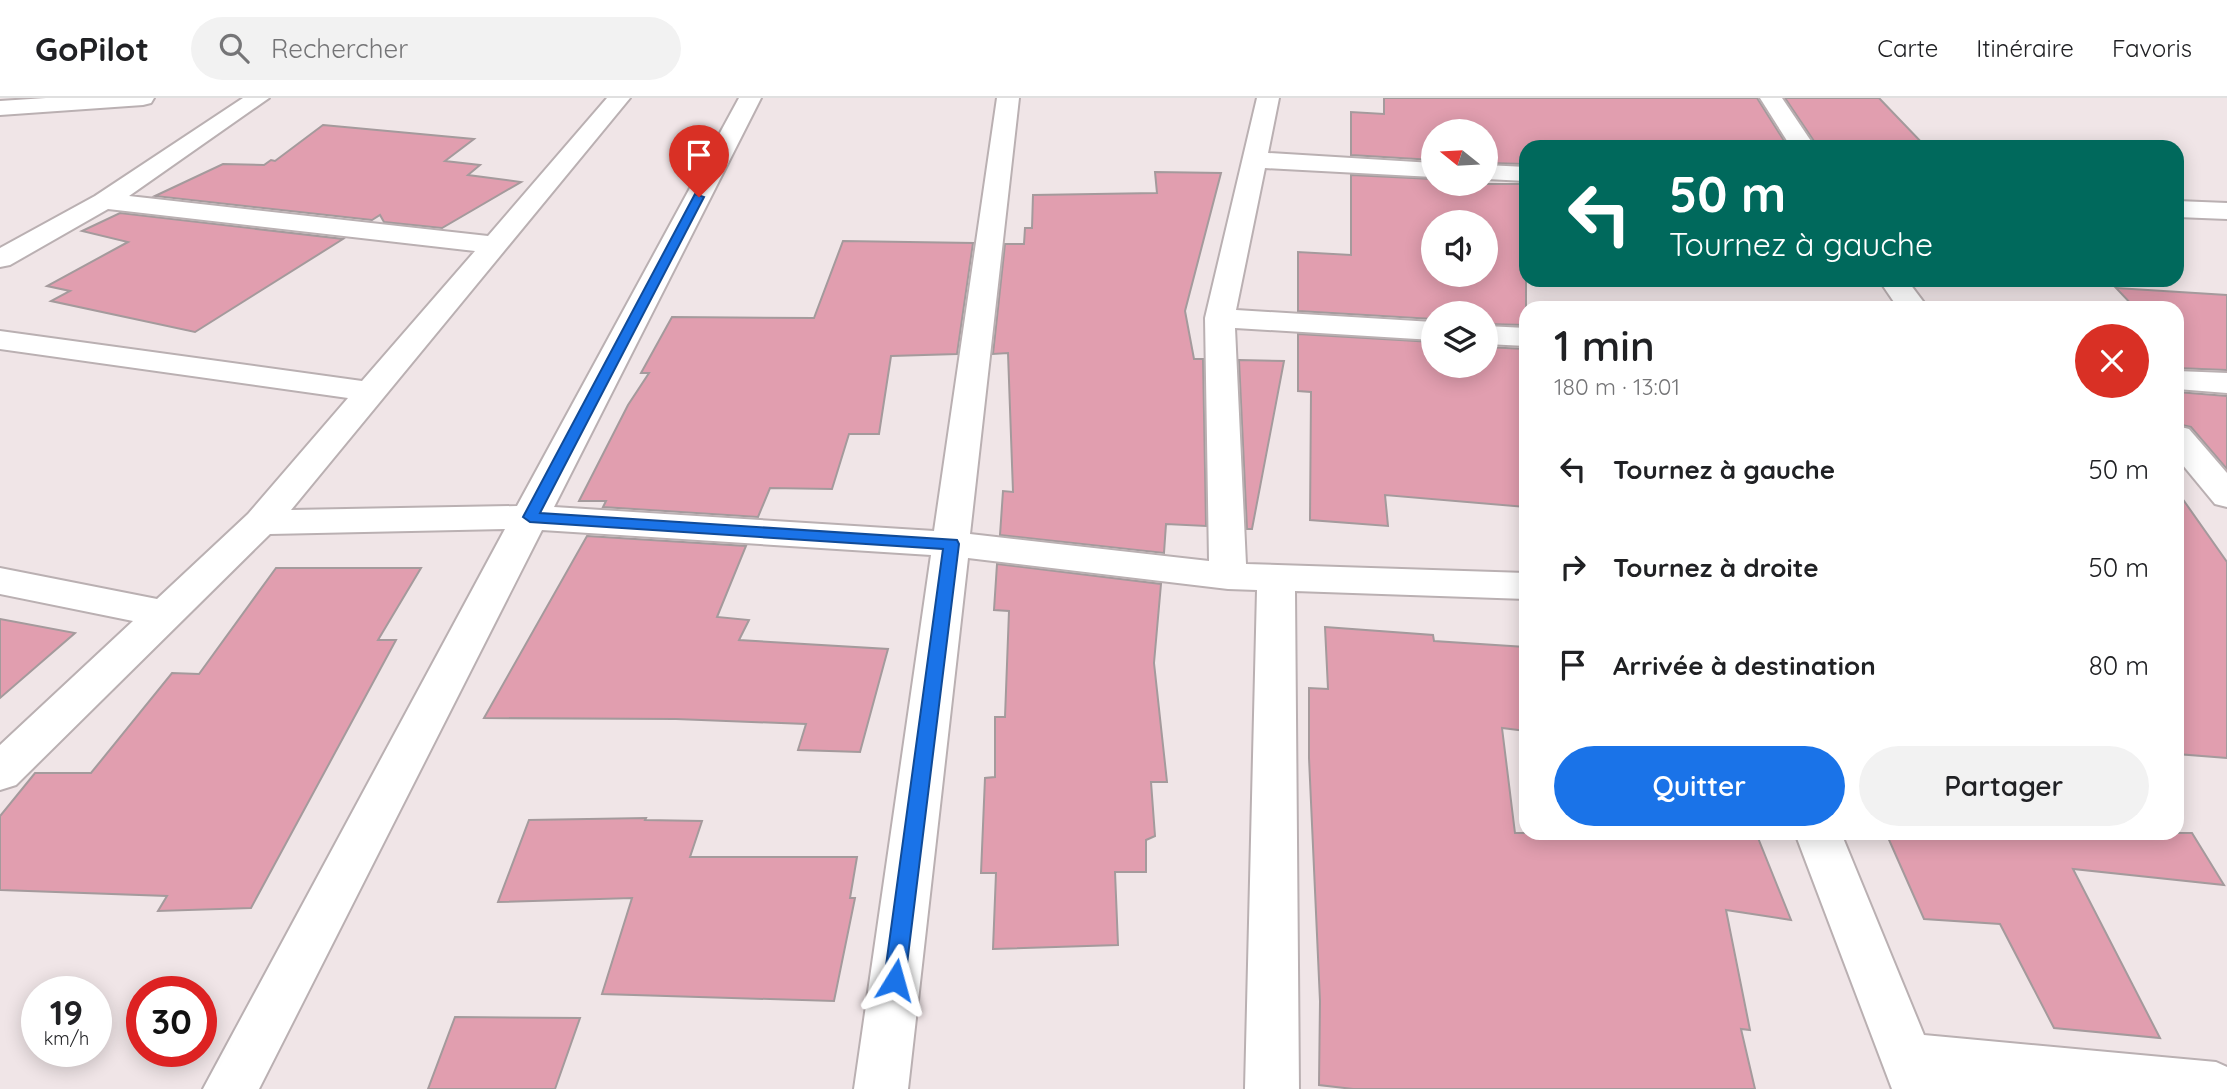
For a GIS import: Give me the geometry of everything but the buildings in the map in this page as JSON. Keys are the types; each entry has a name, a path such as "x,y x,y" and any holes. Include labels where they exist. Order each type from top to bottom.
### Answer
{"street":[{"path":"0,108 143,98"},
{"path":"0,259 104,201 258,98"},
{"path":"0,772 261,522 619,98"},
{"path":"230,1089 750,98"},
{"path":"881,1089 1008,98"},
{"path":"1228,576 1220,318 1268,98"},
{"path":"1770,98 1799,140"},
{"path":"1255,160 1421,169"},
{"path":"1498,173 1519,174"},
{"path":"104,201 497,245"},
{"path":"2184,209 2227,211"},
{"path":"1220,318 1421,330"},
{"path":"1498,336 1519,337"},
{"path":"0,340 371,393"},
{"path":"2184,380 2227,383"},
{"path":"2184,444 2227,496"},
{"path":"261,522 530,517 951,544 1228,576 1519,586"},
{"path":"1272,1089 1276,578"},
{"path":"0,581 165,614"},
{"path":"1821,840 1914,1075 2216,1089"}],"route":[{"path":"699,197 530,517 951,544 895,980"}]}
